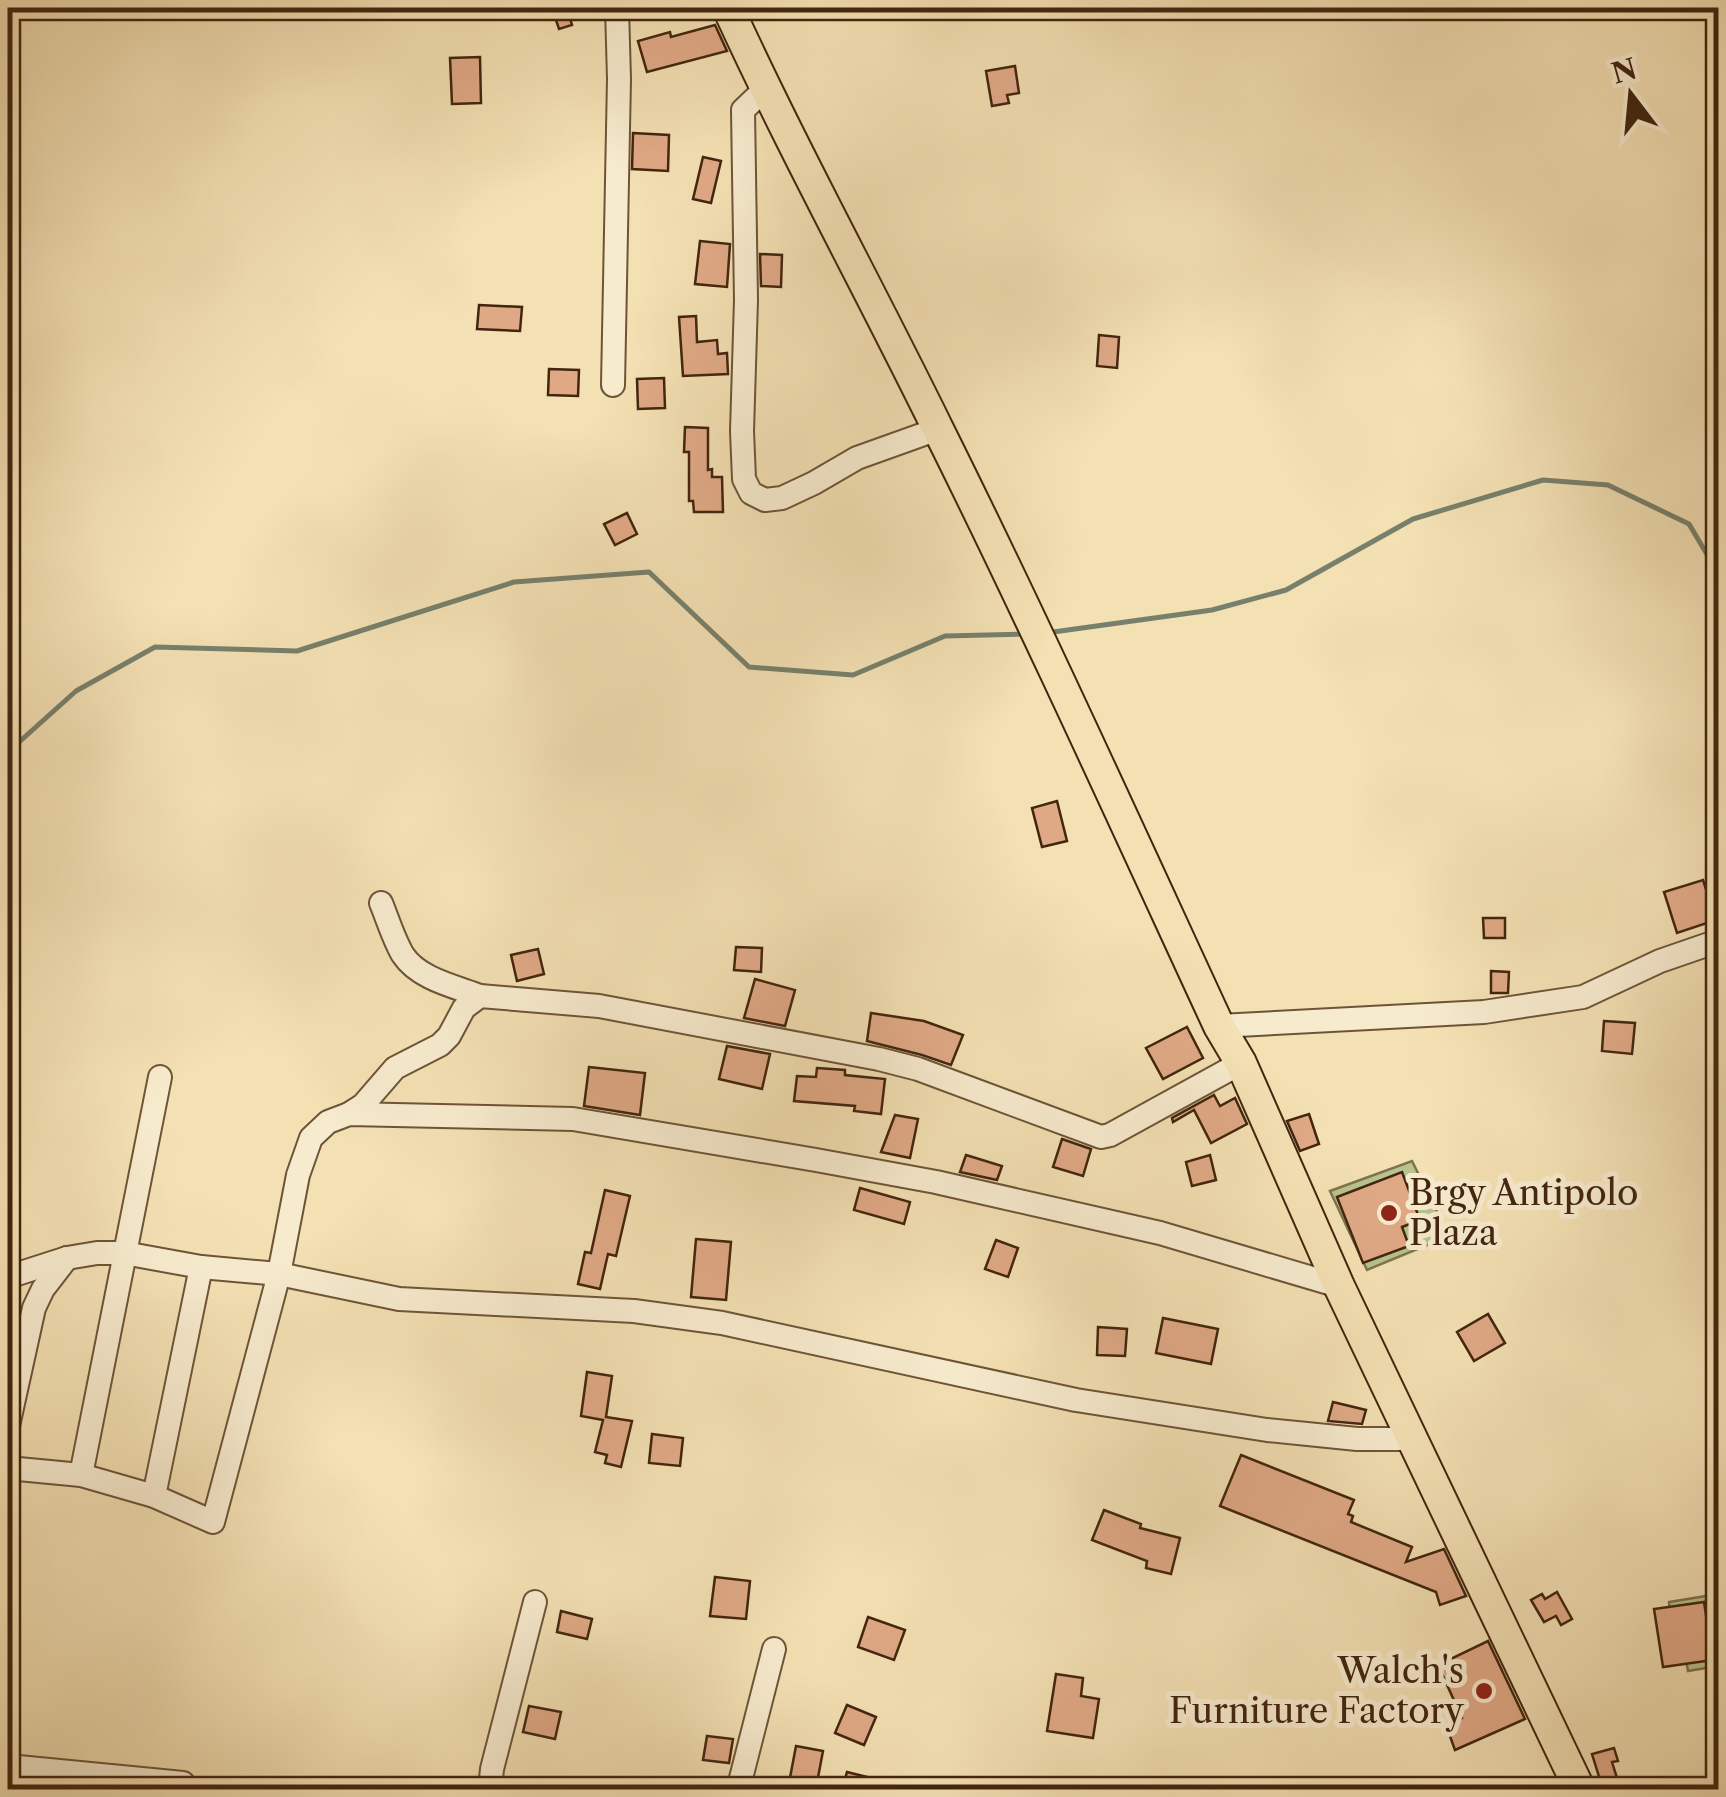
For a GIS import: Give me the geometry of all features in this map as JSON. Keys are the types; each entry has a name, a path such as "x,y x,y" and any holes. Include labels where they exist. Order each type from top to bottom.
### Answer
{"main road":[{"path":"728,8 1021,600 1219,1026 1241,1064 1339,1286 1580,1790"}],"street":[{"path":"613,385 617,8"},
{"path":"766,89 743,110 746,300 742,430 744,479 750,492 765,500 782,498 856,458 938,429"},
{"path":"381,904 403,955 414,966 430,977 480,996 600,1006 879,1058 1100,1137 1241,1064"},
{"path":"1219,1026 1484,1012 1583,997 1660,961 1718,941"},
{"path":"8,1468 81,1476 154,1496 214,1522 279,1274 298,1176 311,1138 328,1122 364,1105 396,1068 440,1045 464,1008 480,996"},
{"path":"81,1476 160,1077"},
{"path":"348,1114 574,1119 816,1160 936,1182 1160,1234 1339,1286"},
{"path":"8,1277 68,1258 124,1253 201,1267 279,1274 399,1298 634,1311 722,1323 1076,1400 1267,1430 1358,1439 1413,1438"},
{"path":"8,1426 34,1308 68,1258"},
{"path":"154,1496 201,1267"},
{"path":"490,1790 492,1768 534,1602"},
{"path":"738,1790 774,1649"},
{"path":"8,1766 183,1783 189,1790"}],"green space":[{"name":"Brgy Antipolo Plaza","path":"1412,1161 1449,1236 1367,1270 1330,1191"},
{"path":"1718,1594 1718,1666 1688,1671 1686,1660 1674,1661 1669,1602"}],"building":[{"path":"552,8 567,8 572,25 559,29"},
{"path":"715,25 727,51 647,72 638,41"},
{"path":"480,57 481,103 452,104 450,58"},
{"path":"1015,66 1019,93 1007,95 1009,103 992,106 986,71"},
{"path":"633,133 669,135 668,171 632,169"},
{"path":"703,157 721,161 711,203 693,199"},
{"path":"700,241 730,244 727,287 695,284"},
{"path":"760,254 782,255 781,287 761,286"},
{"path":"479,305 522,307 520,331 477,329"},
{"path":"696,316 697,342 717,340 718,354 727,353 728,374 683,376 679,317"},
{"path":"1099,335 1119,337 1117,368 1097,366"},
{"path":"549,369 579,370 578,396 548,395"},
{"path":"664,378 665,408 638,409 637,379"},
{"path":"685,427 708,428 708,470 712,469 712,477 722,477 723,512 694,512 693,501 689,501"},
{"path":"627,513 637,534 615,545 604,524"},
{"path":"1057,801 1067,841 1042,847 1032,808"},
{"path":"1703,880 1716,920 1677,933 1664,892"},
{"path":"1483,918 1505,918 1505,938 1484,938"},
{"path":"736,947 762,948 761,972 734,970"},
{"path":"538,949 544,974 517,981 511,955"},
{"path":"1491,971 1509,972 1508,993 1491,993"},
{"path":"755,979 795,990 785,1026 744,1018"},
{"path":"871,1013 924,1021 963,1035 951,1065 867,1041"},
{"path":"1604,1021 1635,1023 1632,1054 1602,1051"},
{"path":"1187,1027 1203,1058 1163,1079 1146,1048"},
{"path":"727,1046 770,1054 762,1089 719,1079"},
{"path":"589,1067 645,1073 640,1115 584,1106"},
{"path":"817,1068 885,1079 881,1114 854,1111 855,1106 794,1101 797,1076 816,1077"},
{"path":"1214,1095 1220,1106 1235,1098 1247,1124 1211,1143 1194,1110 1173,1122 1172,1118"},
{"path":"1309,1114 1319,1144 1300,1151 1287,1121"},
{"path":"895,1115 918,1119 910,1158 881,1152"},
{"path":"1062,1139 1091,1149 1083,1176 1053,1167"},
{"path":"966,1155 1002,1166 997,1180 960,1172"},
{"path":"1210,1155 1216,1180 1192,1186 1186,1162"},
{"name":"Brgy Antipolo Plaza","path":"1402,1172 1420,1220 1402,1227 1409,1246 1363,1263 1337,1197"},
{"path":"860,1188 910,1202 904,1224 854,1210"},
{"path":"605,1190 630,1196 616,1256 608,1254 600,1289 578,1284 585,1252 591,1253"},
{"path":"696,1239 731,1242 726,1300 691,1297"},
{"path":"996,1240 1018,1248 1008,1277 985,1269"},
{"path":"1488,1314 1505,1343 1474,1361 1457,1332"},
{"path":"1163,1318 1218,1329 1211,1364 1156,1353"},
{"path":"1098,1327 1127,1329 1125,1356 1097,1355"},
{"path":"587,1372 612,1376 606,1417 632,1421 621,1467 605,1463 607,1455 595,1452 603,1420 581,1416"},
{"path":"1333,1402 1366,1410 1362,1424 1328,1421"},
{"path":"652,1434 683,1438 680,1466 649,1463"},
{"path":"1241,1455 1354,1500 1348,1514 1353,1516 1351,1522 1412,1547 1406,1562 1444,1549 1466,1596 1440,1605 1436,1592 1220,1506"},
{"path":"1104,1510 1141,1524 1140,1528 1180,1538 1171,1574 1146,1568 1147,1561 1092,1540"},
{"path":"715,1577 750,1581 746,1619 710,1616"},
{"path":"1557,1592 1572,1619 1561,1625 1556,1616 1544,1622 1531,1600 1542,1594 1545,1599"},
{"path":"1704,1602 1713,1660 1663,1667 1654,1609"},
{"path":"561,1611 592,1619 587,1639 557,1632"},
{"path":"868,1617 905,1630 894,1660 858,1647"},
{"name":"Walch's Furniture Factory","path":"1488,1641 1525,1719 1455,1750 1447,1728 1462,1718 1438,1665"},
{"path":"1056,1674 1083,1678 1081,1696 1099,1699 1093,1738 1047,1731"},
{"path":"847,1705 876,1717 864,1745 835,1733"},
{"path":"529,1706 561,1712 555,1739 523,1732"},
{"path":"707,1736 733,1739 729,1763 703,1760"},
{"path":"796,1746 823,1751 816,1788 789,1783"},
{"path":"1614,1748 1618,1761 1612,1762 1617,1778 1601,1783 1592,1754"},
{"path":"847,1772 871,1778 868,1790 842,1790"}],"waterway":[{"path":"1046,633 1212,610 1286,590 1413,519 1543,480 1608,485 1689,524 1718,573"},
{"path":"8,752 76,691 155,647 297,651 514,582 649,572 749,667 853,675 945,636 1026,634"}],"place":[{"name":"Brgy Antipolo Plaza","path":"1389,1213"},
{"name":"Walch's Furniture Factory","path":"1484,1691"}]}
